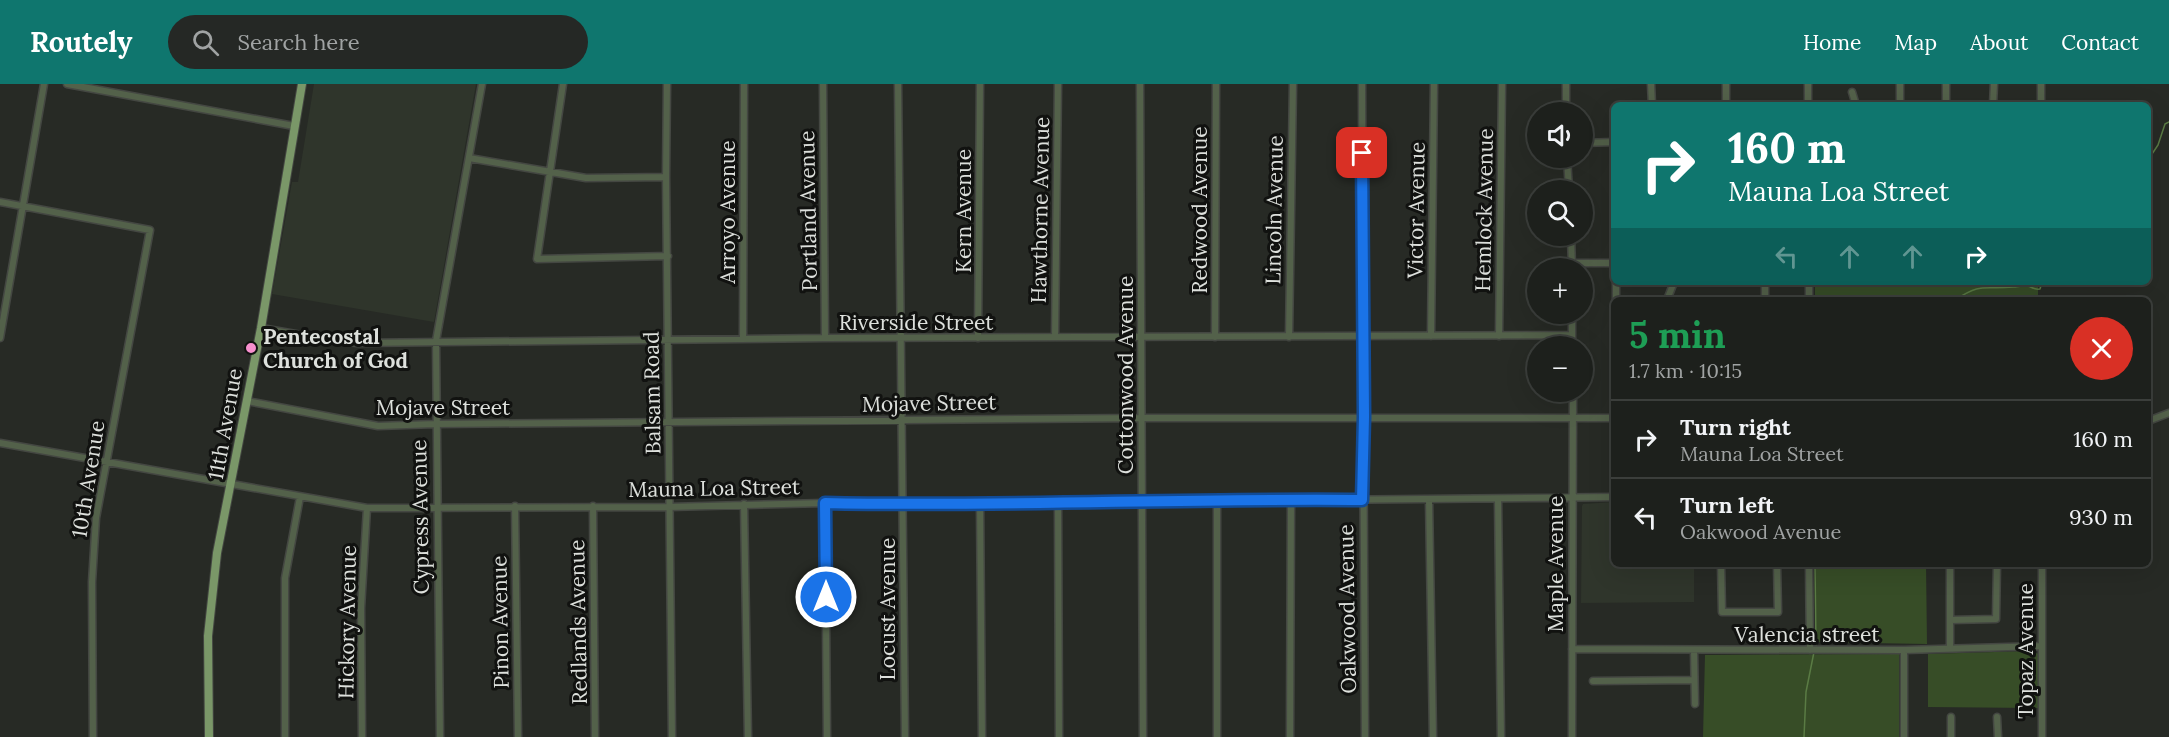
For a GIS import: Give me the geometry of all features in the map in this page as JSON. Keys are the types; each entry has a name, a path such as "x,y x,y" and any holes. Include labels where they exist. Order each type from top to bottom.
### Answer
{"main road":[{"name":"11th Avenue","path":"209,737 208,636 218,554 261,328 302,84"}],"street":[{"path":"0,338 44,84"},
{"path":"66,84 294,126"},
{"name":"Cypress Avenue","path":"440,737 435,424 436,342 482,84"},
{"path":"563,84 537,259 668,256"},
{"name":"Balsam Road","path":"667,84 672,737"},
{"name":"Arroyo Avenue","path":"743,339 744,84"},
{"name":"Portland Avenue","path":"823,84 825,338"},
{"name":"Locust Avenue","path":"898,84 905,737"},
{"name":"Kern Avenue","path":"978,338 980,84"},
{"name":"Hawthorne Avenue","path":"1055,337 1058,84"},
{"name":"Cottonwood Avenue","path":"1140,84 1143,737"},
{"name":"Redwood Avenue","path":"1215,337 1216,84"},
{"name":"Lincoln Avenue","path":"1289,337 1293,84"},
{"name":"Oakwood Avenue","path":"1362,84 1364,417 1362,500 1365,737"},
{"name":"Victor Avenue","path":"1431,336 1434,84"},
{"name":"Hemlock Avenue","path":"1499,336 1503,84"},
{"path":"1566,84 1566,102"},
{"path":"1652,84 1652,102"},
{"path":"1726,84 1726,102"},
{"path":"1808,84 1808,102"},
{"path":"1900,84 1900,102"},
{"path":"1946,84 1946,102"},
{"path":"1993,102 1994,84"},
{"path":"2041,84 2041,102"},
{"path":"1852,92 1855,102"},
{"path":"1593,143 1611,142"},
{"path":"469,158 586,178 666,177"},
{"path":"0,202 23,206"},
{"name":"10th Avenue","path":"23,206 150,230 96,518 92,582 93,737"},
{"path":"1593,265 1611,263"},
{"path":"1572,324 1572,335"},
{"name":"Riverside Street","path":"261,328 357,343 668,339 1572,335"},
{"name":"Mojave Street","path":"247,401 378,426 1141,418 1611,418"},
{"name":"Maple Avenue","path":"1572,737 1573,402"},
{"path":"2151,420 2169,413"},
{"name":"Mauna Loa Street","path":"0,443 367,508 1611,497"},
{"path":"285,737 285,578 300,497"},
{"path":"1290,737 1291,499"},
{"path":"1429,499 1433,737"},
{"path":"1498,499 1501,737"},
{"path":"1217,501 1217,737"},
{"path":"1058,502 1059,737"},
{"path":"825,503 827,737"},
{"path":"980,503 982,737"},
{"path":"744,504 748,737"},
{"name":"Redlands Avenue","path":"593,506 596,737"},
{"name":"Pinon Avenue","path":"515,507 518,737"},
{"name":"Hickory Avenue","path":"362,737 361,608 367,508"},
{"path":"1721,567 1722,612 1778,612 1777,567"},
{"path":"1809,567 1810,650"},
{"path":"1950,567 1950,648"},
{"path":"1950,620 1996,619 1997,567"},
{"name":"Topaz Avenue","path":"2042,567 2042,737"},
{"name":"Valencia street","path":"1572,649 1904,650 2042,646"},
{"path":"1694,650 1695,704"},
{"path":"1904,650 1904,737"},
{"path":"1593,681 1694,680"},
{"path":"1951,717 1951,737"},
{"path":"1998,717 1998,737"}],"shaded area":[{"path":"314,84 476,84 434,322 272,294 292,182 298,182"},
{"path":"1611,502 1611,567 1694,567 1694,602 1581,603 1583,504"}],"green space":[{"path":"1815,285 2038,285 2038,297 1815,297"},
{"path":"1816,567 1926,567 1927,644 1816,642"},
{"path":"2029,651 2039,654 2038,708 1928,707 1928,654"},
{"path":"1899,654 1899,737 1703,737 1705,655"}],"waterway":[{"path":"2151,156 2158,145 2165,124 2169,122"},
{"path":"1961,297 1983,288 2025,286 2040,289 2041,285"},
{"path":"1815,567 1816,647"},
{"path":"1804,737 1806,692 1814,652"}],"place":[{"name":"Pentecostal Church of God","path":"251,348"}],"route":[{"path":"826,597 825,503 903,505 1142,500 1362,500 1364,417 1362,153"}]}
